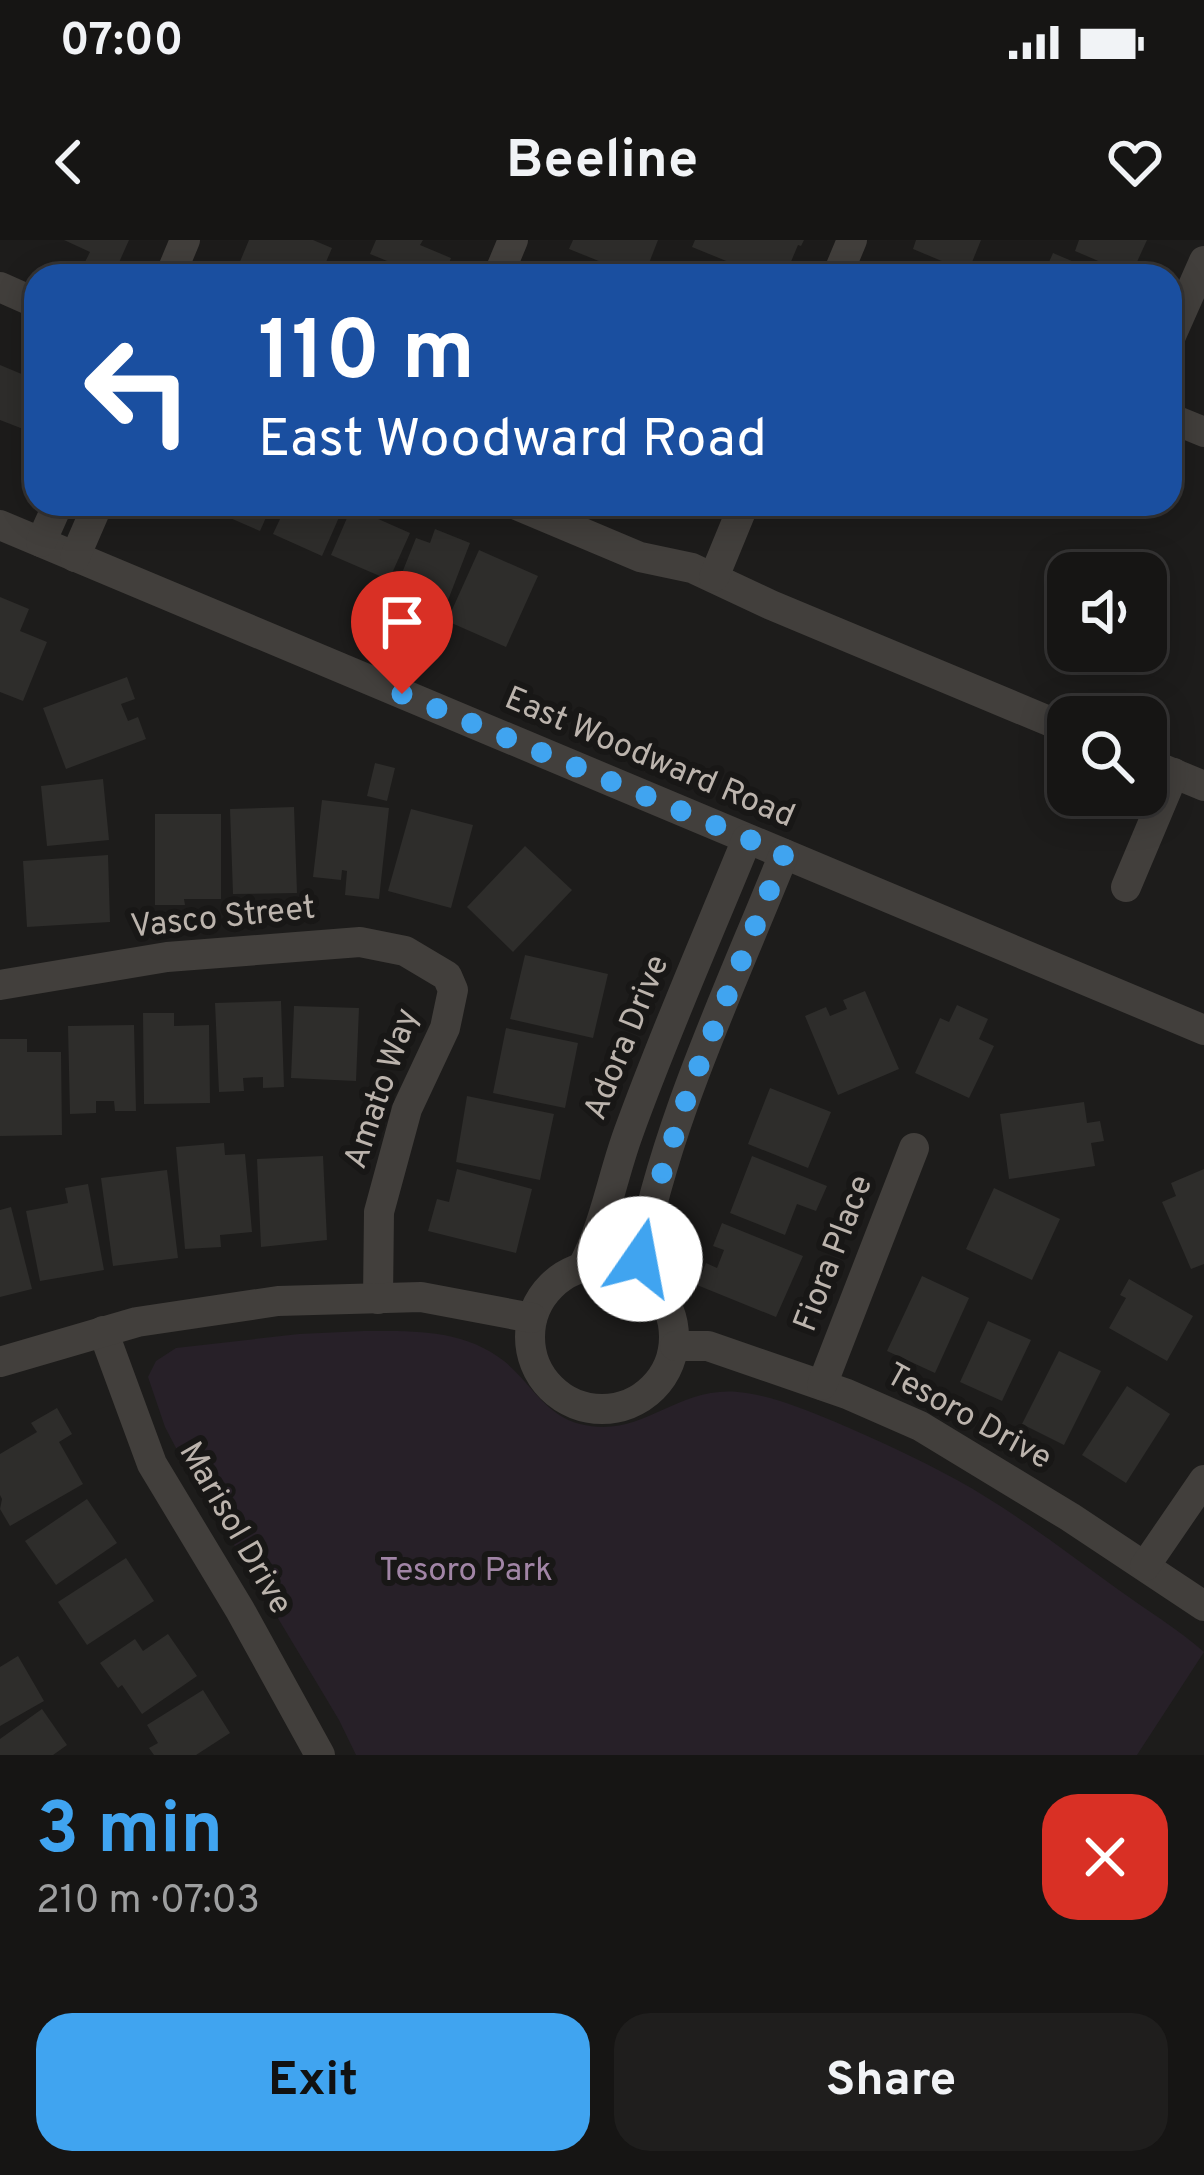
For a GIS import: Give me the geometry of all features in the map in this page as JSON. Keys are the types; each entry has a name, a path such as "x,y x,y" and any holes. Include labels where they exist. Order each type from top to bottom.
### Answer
{"street":[{"path":"1182,311 1204,261"},
{"path":"41,542 53,516"},
{"path":"75,556 93,516"},
{"path":"543,516 640,557 715,577 1047,720"},
{"path":"715,577 739,516"},
{"name":"East Woodward Road","path":"0,524 1204,1030"},
{"path":"1167,771 1204,786"},
{"path":"1126,887 1146,816"},
{"name":"Adora Drive","path":"583,1266 597,1240 626,1138 747,839"},
{"path":"637,1273 644,1228 689,1091 784,854"},
{"name":"Vasco Street","path":"0,985 167,957 360,942 405,951 447,976"},
{"name":"Amato Way","path":"378,1299 380,1212 407,1108 445,1028 453,990 447,976"},
{"name":"Fiora Place","path":"822,1385 914,1148"},
{"path":"583,1266 620,1266 637,1273 668,1304 675,1346 668,1369 635,1402 612,1409 588,1408 566,1400 535,1365 530,1342 539,1300 550,1285 583,1266"},
{"path":"0,1362 136,1322 278,1301 421,1298 532,1318"},
{"name":"Marisol Drive","path":"103,1331 152,1464 320,1755"},
{"name":"Tesoro Drive","path":"675,1346 708,1346 822,1385 920,1426 1204,1606"},
{"path":"1144,1566 1204,1480"}],"green space":[{"name":"Tesoro Park","path":"364,1331 437,1334 472,1343 504,1361 557,1413 580,1424 622,1425 716,1392 762,1396 810,1412 911,1456 978,1492 1204,1652 1137,1755 356,1755 176,1448 148,1377 156,1361 176,1348"}],"building":[{"path":"64,240 129,240 118,264 84,264 90,252"},
{"path":"249,240 313,240 332,248 325,264 239,264"},
{"path":"376,240 423,240 420,245 451,258 449,264 395,264 370,254"},
{"path":"573,240 658,240 649,264 606,264 569,249"},
{"path":"695,240 804,240 790,264 734,264 692,247"},
{"path":"916,240 981,240 971,264 949,264 913,249"},
{"path":"1079,240 1147,240 1136,264 1105,264 1075,251"},
{"path":"1053,253 1079,264 1048,264"},
{"path":"0,365 24,375 24,429 0,420"},
{"path":"226,516 267,516 260,531"},
{"path":"281,516 340,516 322,556 273,534"},
{"path":"348,516 377,516 410,533 389,580 331,555"},
{"path":"435,529 470,543 445,608 396,588 416,538 430,543"},
{"path":"479,550 538,576 506,647 447,621"},
{"path":"0,597 29,609 20,631 47,642 23,701 0,692"},
{"path":"127,677 135,699 121,704 128,721 138,717 146,739 66,769 43,708"},
{"path":"375,763 395,768 387,801 367,796"},
{"path":"103,779 109,840 47,846 41,786"},
{"path":"322,800 389,808 379,899 345,895 347,871 342,870 341,880 313,877"},
{"path":"294,807 297,893 233,894 230,809"},
{"path":"411,809 473,825 451,908 388,891"},
{"path":"155,814 221,814 221,899 155,905"},
{"path":"525,846 572,890 513,952 467,907"},
{"path":"108,855 110,922 27,927 23,861"},
{"path":"525,955 608,974 593,1038 510,1019"},
{"path":"865,991 899,1069 838,1095 805,1016 826,1007 830,1016 847,1009 843,1000"},
{"path":"281,1001 284,1087 263,1088 263,1077 243,1078 244,1091 219,1092 215,1003"},
{"path":"957,1005 988,1019 979,1039 994,1046 969,1098 915,1073 940,1018 949,1022"},
{"path":"294,1006 359,1008 356,1081 291,1078"},
{"path":"143,1013 174,1013 174,1026 209,1025 210,1103 144,1104"},
{"path":"134,1025 136,1111 115,1111 114,1101 96,1101 96,1113 70,1114 68,1026"},
{"path":"506,1028 578,1043 565,1108 493,1093"},
{"path":"0,1039 27,1039 27,1052 61,1052 62,1135 0,1136"},
{"path":"770,1088 831,1112 808,1168 748,1144"},
{"path":"467,1096 554,1114 540,1180 456,1162"},
{"path":"1084,1102 1087,1123 1100,1121 1104,1141 1091,1143 1095,1166 1009,1179 1000,1114"},
{"path":"224,1143 225,1155 245,1154 252,1232 220,1235 221,1247 185,1249 176,1147"},
{"path":"323,1156 327,1240 261,1247 257,1159"},
{"path":"752,1156 827,1186 816,1211 797,1204 785,1235 730,1213"},
{"path":"457,1169 532,1189 516,1253 428,1231 437,1199 449,1202"},
{"path":"1204,1169 1204,1264 1191,1269 1162,1202 1176,1196 1171,1183"},
{"path":"167,1170 178,1258 113,1266 101,1178"},
{"path":"88,1184 104,1270 40,1281 26,1211 68,1203 65,1188"},
{"path":"994,1188 1060,1219 1032,1280 966,1249"},
{"path":"11,1207 32,1289 0,1297 0,1210"},
{"path":"722,1223 803,1256 776,1317 697,1285 706,1263 717,1268 724,1250 713,1246"},
{"path":"922,1276 969,1298 935,1373 887,1351"},
{"path":"1129,1279 1193,1316 1167,1361 1109,1328 1126,1298 1120,1295"},
{"path":"988,1321 1031,1340 1002,1401 960,1382"},
{"path":"1059,1351 1101,1371 1064,1445 1022,1424"},
{"path":"1127,1386 1170,1414 1126,1483 1082,1455"},
{"path":"57,1408 72,1434 59,1442 83,1484 10,1526 0,1509 0,1454 37,1432 31,1423"},
{"path":"87,1499 117,1543 56,1585 25,1541"},
{"path":"126,1558 154,1601 87,1645 58,1602"},
{"path":"168,1634 197,1676 142,1714 100,1663 135,1639 143,1651"},
{"path":"18,1656 44,1701 0,1726 0,1667"},
{"path":"203,1690 230,1733 196,1755 154,1755 149,1748 158,1743 147,1725"},
{"path":"42,1709 67,1745 53,1755 0,1755 0,1739"}],"route":[{"path":"402,694 784,854 689,1091 644,1228 640,1259"}]}
